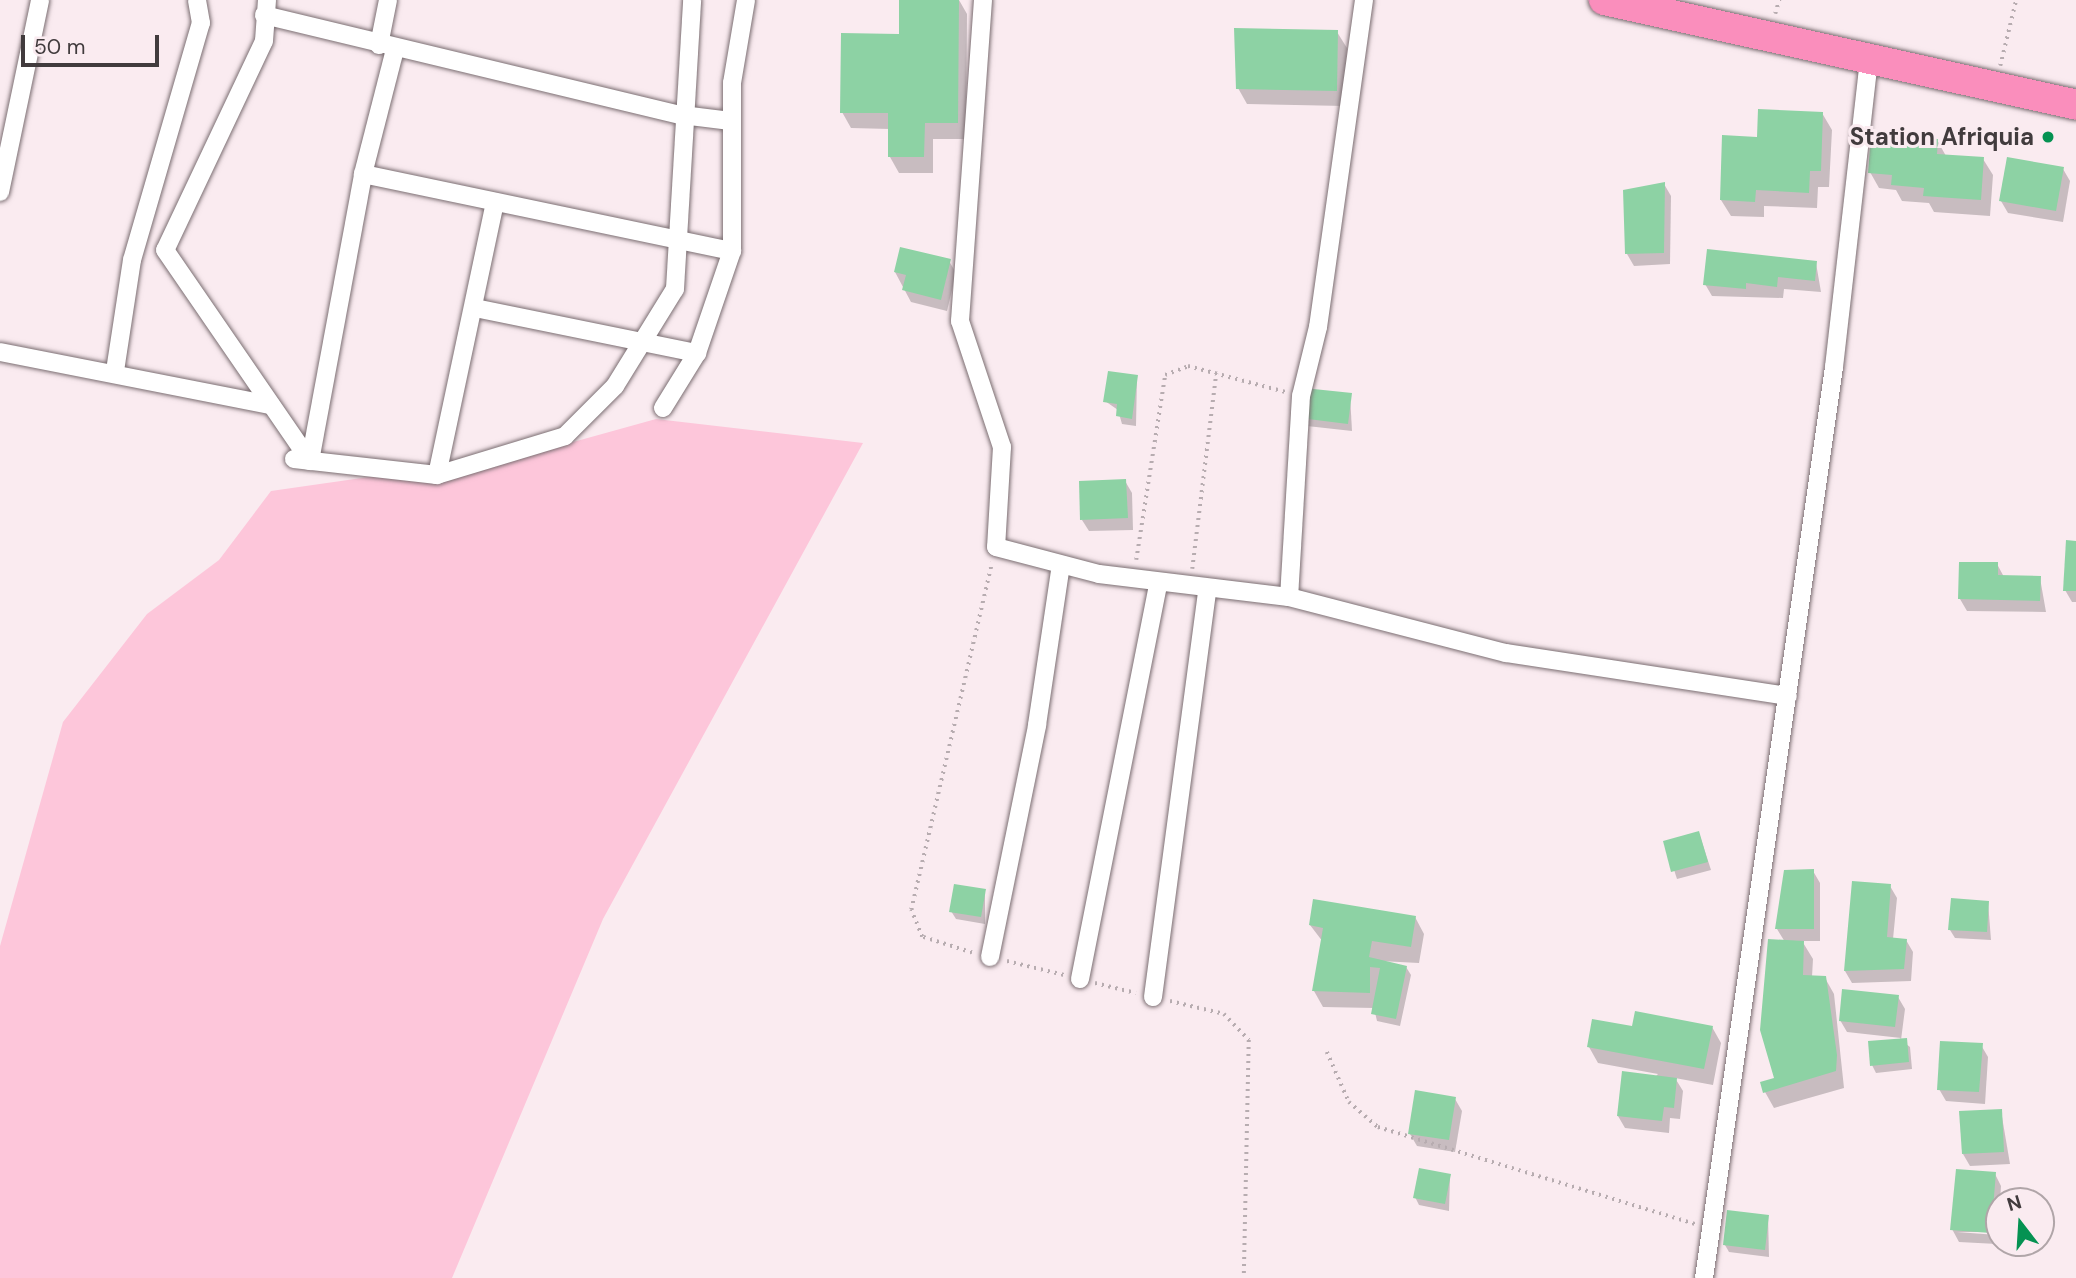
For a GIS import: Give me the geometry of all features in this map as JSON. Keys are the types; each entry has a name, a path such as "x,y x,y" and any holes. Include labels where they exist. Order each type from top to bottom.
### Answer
{"highway":[{"path":"1604,0 2076,104"}],"street":[{"path":"0,191 6,135 40,0"},
{"path":"115,371 132,260 201,23 197,0"},
{"path":"302,460 387,47 388,0"},
{"path":"302,460 437,475 565,436 615,386 645,342 675,289 682,240 682,116 692,0"},
{"path":"663,408 697,353 733,251 731,121 746,0"},
{"path":"983,0 960,321 1002,447 996,547 1061,565 1134,580 1198,590 1289,597 1506,653 1788,696"},
{"path":"1289,597 1301,396 1318,327 1364,0"},
{"path":"302,460 271,405 165,250 264,41 265,8 387,47 682,116 731,121"},
{"path":"1704,1278 1788,696 1869,59"},
{"path":"363,174 733,251"},
{"path":"437,475 475,308 495,202"},
{"path":"475,308 697,353"},
{"path":"0,352 115,371 271,405"},
{"path":"990,957 1037,725 1061,565"},
{"path":"1080,979 1158,584"},
{"path":"1153,997 1198,590"}],"path":[{"path":"1996,86 2016,0"},
{"path":"1134,580 1165,375 1188,366 1301,396"},
{"path":"1198,590 1216,373"},
{"path":"1327,1052 1349,1102 1378,1127 1711,1229"}],"shaded area":[{"path":"656,419 863,443 603,919 452,1278 0,1278 0,946 63,722 147,614 219,560 271,491 530,454"}],"building":[{"path":"899,0 959,0 958,123 925,123 924,157 888,157 888,113 840,113 841,33 899,34"},
{"path":"1234,28 1338,30 1337,91 1236,89"},
{"path":"1758,109 1823,112 1821,171 1810,171 1809,193 1756,190 1755,202 1720,200 1722,135 1757,137"},
{"path":"1871,134 1938,139 1937,154 1984,157 1981,200 1923,196 1924,188 1891,185 1892,175 1868,173"},
{"path":"2007,157 2064,167 2056,211 1999,201"},
{"path":"1665,182 1664,253 1625,254 1623,190"},
{"path":"900,247 951,259 941,300 902,290 906,275 894,272"},
{"path":"1707,249 1817,261 1815,281 1778,277 1777,287 1746,283 1746,289 1703,285"},
{"path":"1108,371 1138,375 1132,419 1116,416 1117,404 1103,402"},
{"path":"1304,388 1352,393 1348,424 1300,418"},
{"path":"1126,479 1128,518 1080,520 1079,481"},
{"path":"2066,540 2076,541 2076,591 2063,591"},
{"path":"1959,562 1998,562 1998,575 2041,576 2040,601 1958,599"},
{"path":"1699,831 1708,862 1671,872 1663,841"},
{"path":"1814,869 1814,929 1775,929 1784,870"},
{"path":"1852,881 1891,884 1887,937 1907,939 1904,969 1844,971"},
{"path":"954,884 986,889 981,917 949,912"},
{"path":"1951,898 1989,901 1987,932 1948,930"},
{"path":"1313,899 1416,916 1411,947 1372,941 1369,957 1407,966 1396,1019 1371,1014 1380,968 1370,967 1370,993 1312,991 1323,928 1309,925"},
{"path":"1768,939 1804,941 1803,975 1826,976 1837,1055 1836,1071 1763,1093 1760,1082 1774,1078 1760,1030"},
{"path":"1842,989 1899,995 1895,1027 1839,1021"},
{"path":"1635,1011 1713,1026 1704,1069 1587,1047 1592,1019 1632,1026"},
{"path":"1907,1038 1909,1062 1870,1066 1868,1041"},
{"path":"1940,1041 1983,1043 1979,1092 1937,1090"},
{"path":"1622,1071 1677,1078 1674,1108 1664,1107 1662,1121 1617,1116"},
{"path":"1415,1090 1456,1097 1449,1140 1408,1134"},
{"path":"2002,1109 2004,1152 1962,1154 1959,1111"},
{"path":"1419,1168 1451,1174 1445,1204 1413,1198"},
{"path":"1956,1169 1996,1172 1995,1187 1985,1187 1985,1233 1950,1230"},
{"path":"1727,1210 1769,1215 1765,1250 1723,1245"}],"place":[{"name":"Station Afriquia","path":"2048,137"}]}
